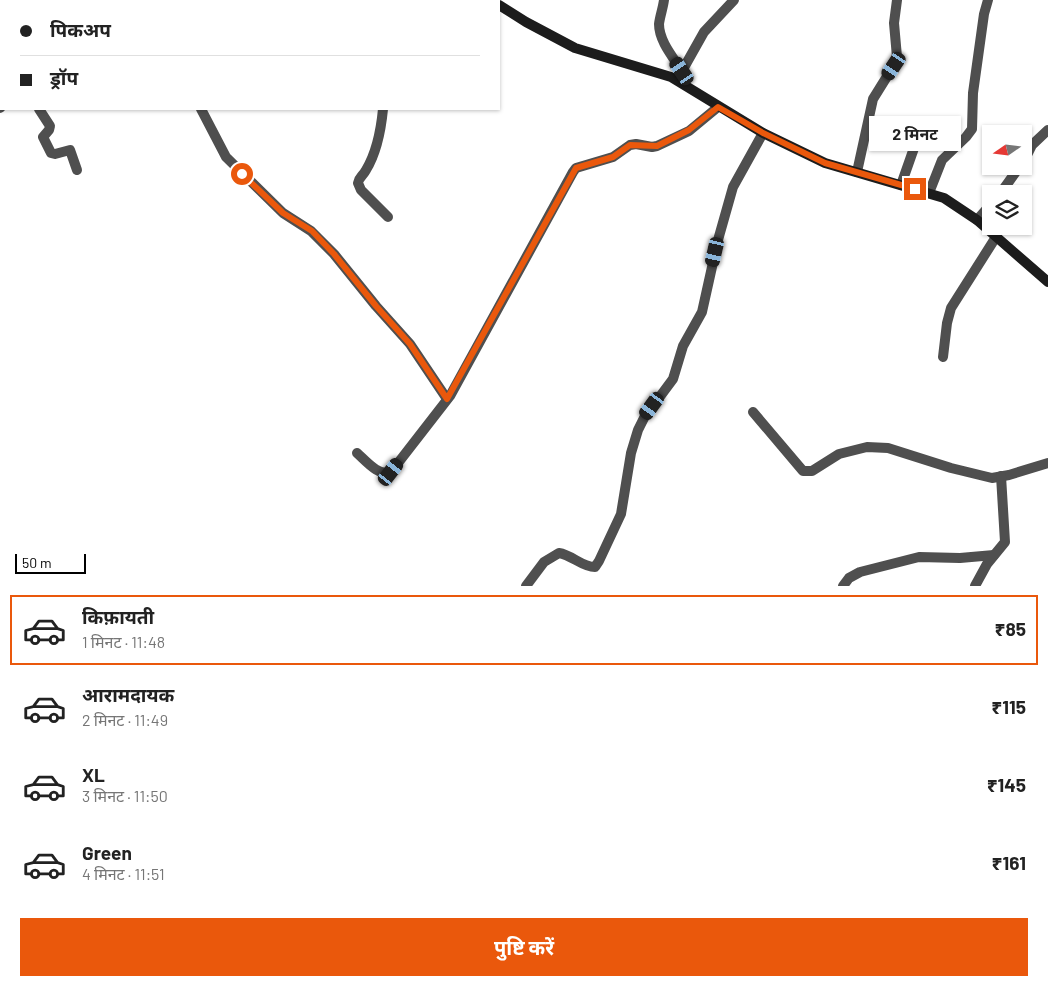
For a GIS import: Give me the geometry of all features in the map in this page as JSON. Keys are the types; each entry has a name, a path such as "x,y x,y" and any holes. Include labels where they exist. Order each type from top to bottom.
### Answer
{"street":[{"path":"664,0 659,22 661,36 682,71"},
{"path":"677,80 704,32 734,0"},
{"path":"856,172 873,99 897,58 894,23 897,0"},
{"path":"929,193 942,160 972,129 973,93 985,9 988,0"},
{"path":"500,6 575,48 677,80 763,133 825,163 929,193 950,202 977,220 1047,279"},
{"path":"357,453 380,472 387,474 391,472 447,399 576,168 613,157 630,145 657,146 689,130 718,107"},
{"path":"39,110 50,126 50,130 43,137 50,153 55,154 70,150 77,170"},
{"path":"202,110 226,158 283,213 312,231 334,254 410,344 447,399"},
{"path":"383,110 379,138 366,171 358,180 358,184 361,190 388,218"},
{"path":"1032,145 1048,130"},
{"path":"901,185 920,131"},
{"path":"526,586 544,562 559,553 565,554 589,567 595,567 599,561 621,514 631,453 638,430 644,418 673,379 683,346 702,312 718,240 733,187 763,133"},
{"path":"977,220 982,214"},
{"path":"943,356 947,323 952,308 996,237"},
{"path":"753,412 803,471 812,471 839,454 877,447 888,448 986,477 1001,476 1048,463"},
{"path":"976,586 982,571 994,555 1004,546 1006,538 1001,476"},
{"path":"843,586 849,578 860,572 919,557 960,558 994,555"}],"route":[{"path":"242,174 283,213 312,231 334,254 410,344 447,399 576,168 608,160 630,145 657,146 689,130 718,107 763,133 825,163 915,189"}]}
